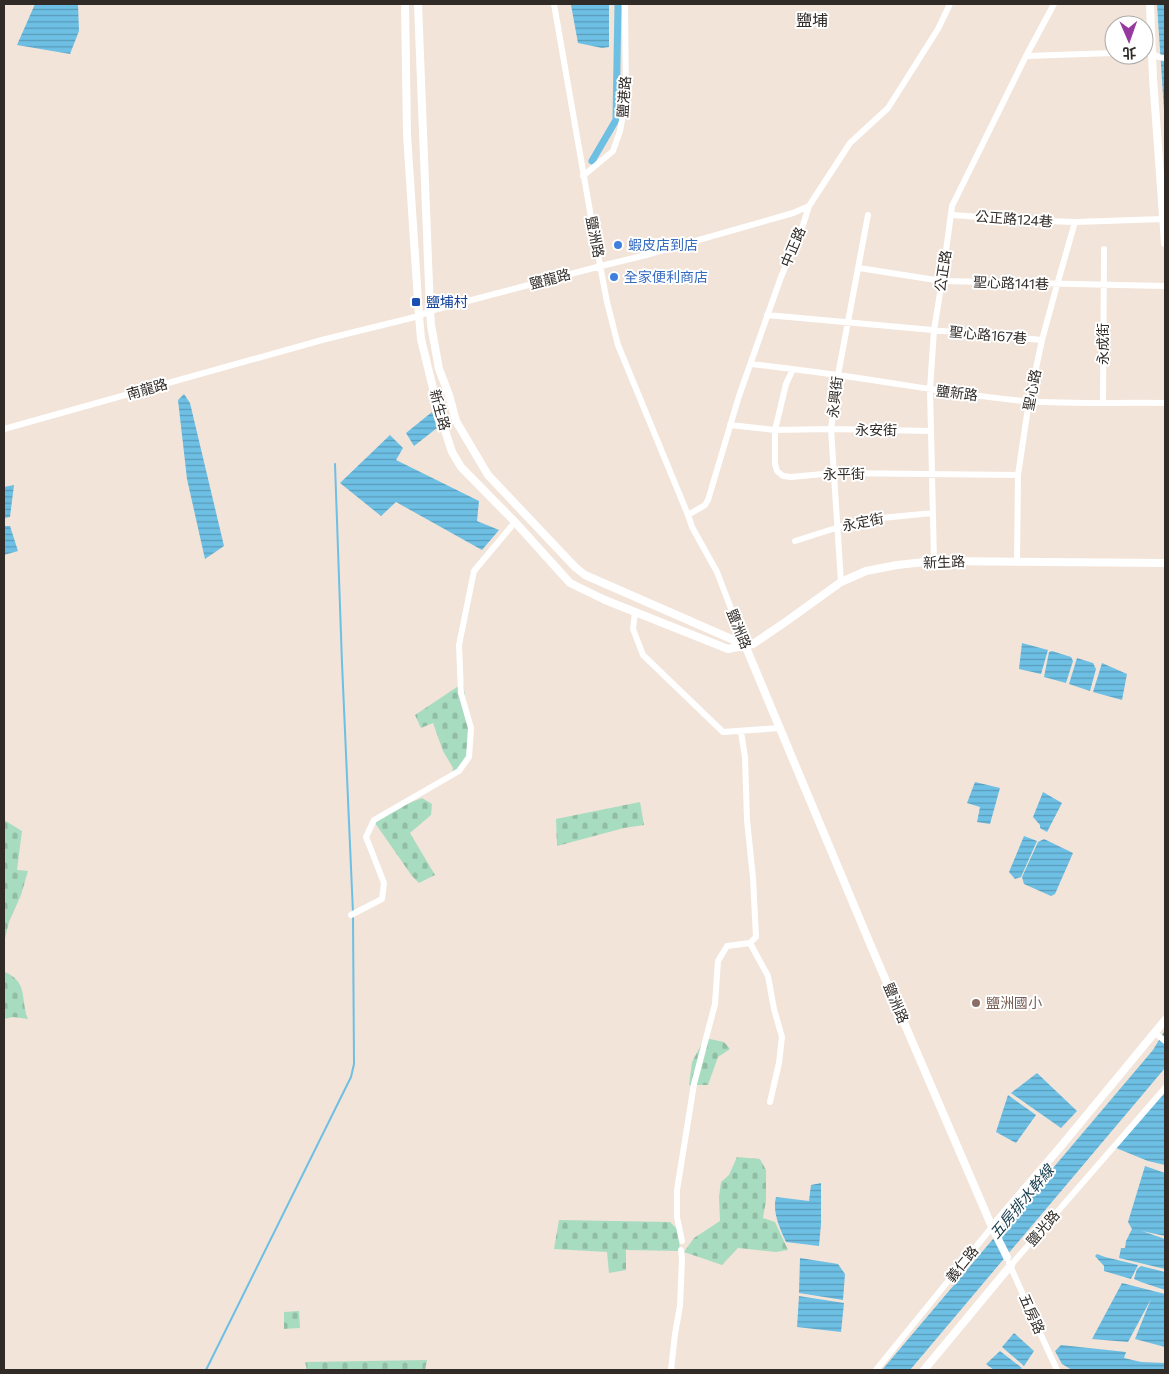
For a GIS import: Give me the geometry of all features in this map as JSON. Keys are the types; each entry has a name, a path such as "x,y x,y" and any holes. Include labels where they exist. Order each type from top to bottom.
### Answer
{"street":[{"name":"新生路","path":"405,4 407,135 419,316 421,339 441,418 452,452 461,467 515,522 570,583 605,600 728,649 745,644 753,644 841,582 866,571 934,561 1165,563"},
{"name":"新生路","path":"418,4 431,325 439,369 456,421 488,475 574,567 585,575 745,644"},
{"name":"鹽洲路","path":"554,4 583,176 607,302 618,346 692,527 717,572 745,644 871,946 1007,1257"},
{"name":"鹽港路","path":"583,176 613,151 620,132 626,98 625,4"},
{"name":"中正路","path":"688,515 705,505 708,500 738,396 751,364 780,277 803,225 808,206 850,143 888,108 938,28 950,4"},
{"name":"公正路","path":"934,561 930,390 934,330 952,206 1026,56 1054,4"},
{"path":"1026,56 1104,53"},
{"path":"1149,65 1165,243"},
{"name":"鹽龍路","path":"290,349 646,255 793,213 808,206"},
{"name":"永興街","path":"841,582 831,429 838,375 868,215"},
{"name":"公正路124巷","path":"952,215 1075,222 1163,219"},
{"name":"聖心路","path":"1017,562 1018,475 1029,401 1042,340 1075,222"},
{"name":"永成街","path":"1103,402 1104,249"},
{"name":"聖心路141巷","path":"858,268 942,281 1165,286"},
{"name":"聖心路167巷","path":"767,315 1042,340"},
{"name":"南龍路","path":"4,429 290,349"},
{"name":"鹽新路","path":"751,364 838,375 930,390 1029,401 1067,404 1103,402 1165,403"},
{"name":"永平街","path":"793,369 786,384 775,430 775,464 777,471 783,476 834,473 1018,475"},
{"name":"永安街","path":"730,424 775,430 931,431"},
{"name":"永定街","path":"795,541 860,520 933,514"},
{"path":"351,915 382,899 384,883 366,837 374,820 459,771 469,757 471,728 461,693 459,645 474,571 515,522"},
{"path":"635,612 633,630 643,655 723,732 780,728"},
{"path":"682,1241 676,1190 694,1084 715,1004 718,961 727,946 750,943 756,937 753,878 747,820 745,756 741,732"},
{"path":"750,943 768,976 782,1036 779,1063 770,1102"},
{"name":"義仁路","path":"876,1370 994,1230 1062,1145 1157,1035 1165,1020"},
{"path":"1157,1035 1165,1041"},
{"name":"鹽光路","path":"924,1370 1011,1265 1165,1088"},
{"path":"671,1370 674,1334 680,1306 681,1250"},
{"name":"五房路","path":"1007,1257 1057,1370"}],"green space":[{"path":"463,683 471,735 470,759 451,779 453,768 443,751 433,723 421,728 415,715"},
{"path":"422,798 432,804 431,815 410,833 435,875 419,883 412,876 375,823 394,809"},
{"path":"640,802 644,825 624,828 557,846 556,819"},
{"path":"4,820 22,831 17,870 28,871 21,895 9,922 4,943"},
{"path":"4,960 5,972 13,976 21,986 28,1019 13,1017 4,1019"},
{"path":"705,1038 724,1042 730,1049 718,1057 708,1085 689,1085 692,1062"},
{"path":"737,1157 760,1159 766,1170 766,1200 763,1218 775,1222 788,1250 776,1252 738,1248 722,1265 684,1252 694,1238 720,1221 719,1197 721,1182 729,1175"},
{"path":"559,1220 670,1222 678,1230 680,1251 626,1250 626,1270 609,1273 607,1252 554,1249"},
{"path":"299,1311 300,1328 284,1329 284,1312"},
{"path":"427,1360 425,1370 307,1370 305,1362"}],"water":[{"path":"35,4 78,4 79,31 70,54 17,45"},
{"path":"609,4 609,47 602,48 578,43 571,5"},
{"path":"1157,4 1165,4 1165,126"},
{"path":"184,394 190,403 224,546 205,559 187,479 178,400"},
{"path":"432,412 437,428 414,446 406,433"},
{"path":"390,435 403,448 396,460 479,501 477,521 499,530 482,550 396,502 381,516 340,483"},
{"path":"14,485 10,517 4,518 4,487"},
{"path":"4,526 10,526 18,551 4,555"},
{"path":"1022,643 1048,650 1041,674 1019,669"},
{"path":"1052,651 1071,657 1073,661 1066,683 1044,677 1049,652"},
{"path":"1077,658 1093,663 1096,669 1090,691 1069,684"},
{"path":"1102,663 1127,674 1122,700 1093,692"},
{"path":"975,782 1000,788 990,824 977,822 980,807 967,803"},
{"path":"1043,792 1062,803 1047,832 1040,828 1040,825 1033,817"},
{"path":"1024,836 1037,841 1021,877 1015,879 1009,872"},
{"path":"1044,839 1073,853 1055,894 1051,896 1024,884 1022,877 1038,842"},
{"path":"1165,1030 1165,1068 910,1370 882,1370 1153,1050"},
{"path":"1037,1073 1077,1111 1061,1128 1011,1093"},
{"path":"1165,1091 1165,1165 1148,1161 1116,1148"},
{"path":"1008,1095 1036,1115 1016,1143 996,1132"},
{"path":"1145,1166 1165,1173 1165,1236 1142,1231 1165,1239 1165,1269 1119,1258 1121,1248 1125,1248 1132,1229 1128,1222"},
{"path":"821,1183 819,1246 786,1242 776,1214 776,1197 809,1201 811,1185"},
{"path":"1097,1254 1138,1265 1131,1279 1104,1271 1104,1266 1095,1256"},
{"path":"800,1258 838,1264 845,1274 843,1300 799,1293"},
{"path":"1141,1266 1165,1272 1165,1290 1134,1279 1137,1269"},
{"path":"1122,1283 1165,1294 1165,1347 1135,1339 1151,1299 1128,1342 1092,1339"},
{"path":"799,1296 844,1303 841,1332 797,1327"},
{"path":"1014,1333 1034,1351 1024,1366 1002,1347"},
{"path":"1061,1345 1126,1352 1124,1358 1141,1362 1165,1363 1165,1370 1072,1370 1062,1364 1055,1351"},
{"path":"1000,1351 1022,1368 1020,1370 994,1370 986,1364"}],"waterway":[{"path":"592,161 616,120 618,4"},
{"path":"335,464 353,913"},
{"path":"206,1370 351,1077 354,1064 353,917"}],"place":[{"name":"蝦皮店到店","path":"618,245"},
{"name":"全家便利商店","path":"614,277"},
{"name":"鹽埔村","path":"416,302"},
{"name":"鹽洲國小","path":"976,1003"}],"district":[{"name":"鹽埔","path":"812,20"}],"water label":[{"name":"五房排水幹線","path":"1022,1202"}]}
